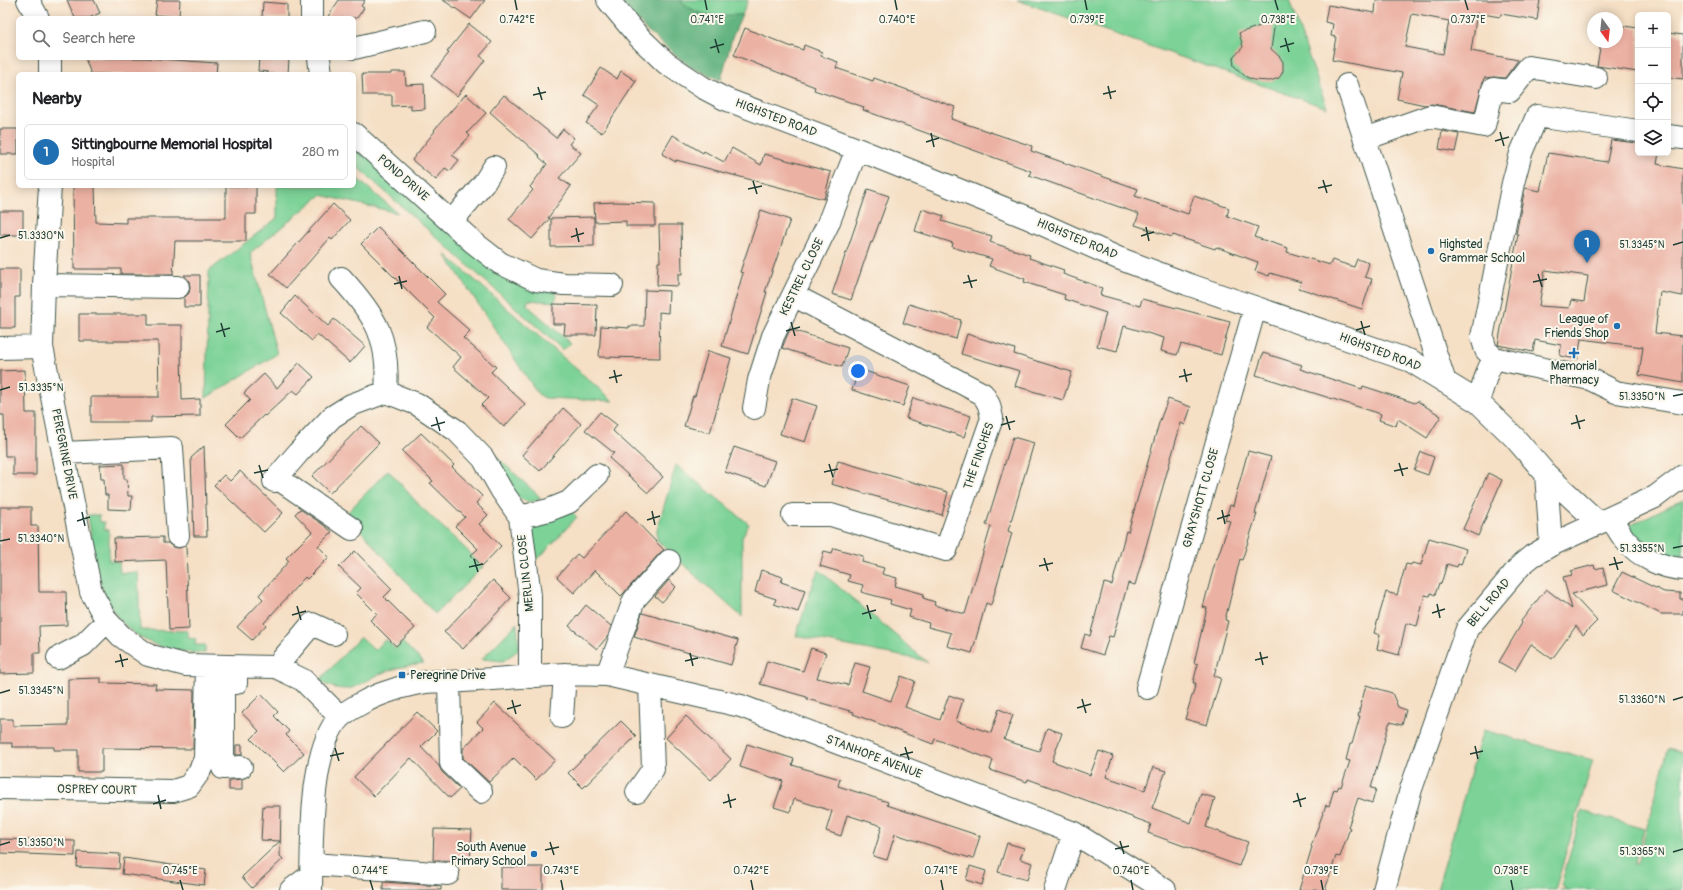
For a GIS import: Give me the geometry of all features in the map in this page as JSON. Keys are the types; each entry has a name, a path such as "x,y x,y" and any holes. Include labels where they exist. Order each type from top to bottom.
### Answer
{"street":[{"path":"28,0 37,16"},
{"path":"312,0 312,16"},
{"name":"HIGHSTED ROAD","path":"608,0 638,36 666,63 702,87 725,99 857,149 1026,217 1118,258 1255,308 1411,361 1478,402 1514,437 1546,474 1605,521 1641,554 1657,564 1675,568 1683,568"},
{"path":"356,48 425,31"},
{"path":"50,60 50,72"},
{"path":"1365,139 1430,116 1484,126 1493,89 1510,91 1529,67 1596,78"},
{"path":"1347,85 1445,382"},
{"path":"1635,131 1537,116 1521,153 1513,183 1482,337 1486,350 1494,358 1590,379 1616,392 1683,403"},
{"name":"POND DRIVE","path":"356,136 473,242 500,264 536,280 564,284 612,285"},
{"path":"1671,136 1683,138"},
{"name":"KESTREL CLOSE","path":"754,408 759,380 773,336 828,224 857,149"},
{"path":"452,222 492,181"},
{"name":"PEREGRINE DRIVE","path":"50,188 42,347 91,592 107,621 121,636 148,655 185,665 276,667 302,680 340,717"},
{"path":"341,278 356,294 375,320 382,337 386,356 386,392 351,405 332,417 275,479 352,530"},
{"path":"44,285 178,287"},
{"name":"THE FINCHES","path":"793,295 983,394 989,405 992,418 946,550 831,515 793,515"},
{"name":"GRAYSHOTT CLOSE","path":"1147,688 1255,308"},
{"path":"0,348 42,347"},
{"path":"1478,402 1487,373 1494,358"},
{"name":"MERLIN CLOSE","path":"386,392 417,404 457,430 483,458 502,491 520,517 530,596 530,677"},
{"path":"63,453 172,448 178,536"},
{"path":"1546,474 1551,545"},
{"name":"MERLIN CLOSE","path":"520,517 549,510 569,502 597,476"},
{"name":"BELL ROAD","path":"1384,890 1411,789 1467,629 1521,565 1532,556 1551,545 1655,497 1683,476"},
{"path":"607,675 634,600 669,561"},
{"path":"58,658 83,645 107,621"},
{"path":"276,667 312,624 334,634"},
{"name":"OSPREY COURT","path":"0,788 173,791 189,786 199,772 205,759 207,666"},
{"path":"236,667 236,683 223,683 223,768 241,768"},
{"path":"560,717 565,674"},
{"name":"STANHOPE AVENUE","path":"311,876 317,770 332,727 340,717 372,698 414,684 565,674 607,675 741,706 1074,832 1165,890"},
{"path":"449,682 451,763 481,792"},
{"path":"637,792 653,769 650,685"},
{"path":"1055,890 1074,832"},
{"path":"291,890 311,876 448,874"}],"green space":[{"path":"619,0 680,0 694,11 706,15 742,15 732,38 721,80 690,67 646,30"},
{"path":"680,0 748,0 742,15 716,16 694,10"},
{"path":"1017,0 1289,0 1327,108"},
{"path":"356,145 555,292 557,296 554,302 528,300 527,305 570,343 563,350 356,166"},
{"path":"356,178 398,213 321,195 250,253 277,354 206,398 209,271 277,218 277,188 356,188"},
{"path":"445,254 613,401 545,398 538,394"},
{"path":"486,447 541,498 530,502 524,501 518,497"},
{"path":"676,465 749,524 742,537 742,617 657,540 657,530"},
{"path":"388,470 421,507 484,566 435,614 346,514"},
{"path":"1683,499 1683,563 1653,557 1625,528"},
{"path":"571,511 577,517 537,560 531,527 536,522"},
{"path":"88,515 99,515 100,522 104,522 104,529 109,530 109,561 119,561 120,573 138,572 140,630 188,631 188,638 196,639 195,645 205,645 205,653 173,650 159,646 134,633 123,623 113,611 101,586 94,556"},
{"path":"819,570 928,663 922,660 796,636 815,577"},
{"path":"517,623 519,646 517,651 503,661 482,659"},
{"path":"360,637 374,650 386,639 395,649 402,642 424,663 391,670 356,687 348,689 335,688 326,685 320,680"},
{"path":"1483,730 1593,760 1555,890 1437,890"},
{"path":"1668,749 1683,753 1683,890 1559,890 1567,887 1561,885 1582,811 1644,829 1634,865 1637,864"}],"building":[{"path":"67,0 94,0 100,13 93,16 74,16"},
{"path":"157,0 180,0 179,16 155,15"},
{"path":"339,0 365,0 361,6 364,8 357,18 356,16 328,16"},
{"path":"443,0 485,0 471,19"},
{"path":"1376,0 1540,0 1537,20 1501,14 1500,17 1477,13 1471,51 1518,60 1505,78 1484,78 1475,112 1432,104 1425,105 1397,99 1402,73 1332,60 1336,37 1331,36 1333,24 1325,22 1328,5 1375,13","holes":["1412,14 1449,21 1443,54 1405,47"]},
{"path":"263,2 287,4 287,16 262,16"},
{"path":"1275,21 1271,49 1283,62 1283,71 1281,75 1279,78 1270,81 1254,80 1246,77 1234,66 1233,58 1243,47 1239,33"},
{"path":"469,24 492,42 480,56 485,60 457,96 431,76 449,53 447,52"},
{"path":"1623,26 1635,28 1635,72 1597,66 1600,48 1623,48"},
{"path":"745,28 792,47 803,50 804,45 822,52 821,56 838,62 836,68 873,81 874,78 955,107 951,119 1032,146 1031,151 1138,189 1135,196 1188,214 1194,196 1229,208 1227,216 1258,227 1254,237 1288,248 1287,252 1330,265 1332,260 1354,267 1357,259 1369,263 1365,277 1372,279 1362,309 1299,288 1301,282 1270,273 1269,276 1255,271 1258,262 1216,247 1215,249 1173,235 1172,237 1135,225 1139,214 1029,175 1031,171 863,110 864,107 814,90 815,87 734,55"},
{"path":"1671,33 1683,35 1683,79 1671,77"},
{"path":"86,60 174,60 217,63 216,72 90,72"},
{"path":"259,60 289,60 288,72 258,71"},
{"path":"601,68 617,79 621,71 636,81 602,133 586,123 599,105 584,95"},
{"path":"391,72 405,72 406,85 424,84 425,109 411,110 411,105 392,106 392,95 363,95 362,74 391,74"},
{"path":"466,94 486,113 467,133 470,136 452,155 459,160 450,171 445,168 436,180 412,160 435,131 434,130"},
{"path":"504,95 556,138 563,129 574,138 569,144 581,153 559,178 571,186 548,218 550,218 532,239 509,219 533,190 530,187 547,164 490,112"},
{"path":"0,129 16,129 16,154 0,154"},
{"path":"1442,131 1459,134 1455,152 1439,149"},
{"path":"673,135 703,153 704,151 724,162 732,148 761,165 764,154 831,172 824,199 676,160 676,162 662,154"},
{"path":"1611,140 1635,143 1635,156 1658,156 1657,164 1683,169 1683,296 1660,292 1655,333 1683,336 1683,383 1639,375 1643,347 1581,339 1578,359 1560,356 1561,345 1535,340 1533,352 1498,345 1525,188 1540,191 1548,153 1607,162","holes":["1545,270 1588,276 1584,302 1571,300 1569,308 1539,306"]},
{"path":"73,188 95,188 96,222 126,223 126,218 226,218 226,188 256,188 256,214 246,214 246,241 175,241 173,274 121,274 121,269 74,269"},
{"path":"868,189 889,196 851,300 832,294"},
{"path":"594,203 655,203 655,226 626,226 626,221 595,222"},
{"path":"333,204 350,220 332,240 330,238 286,288 270,274"},
{"path":"922,209 944,216 942,221 992,236 990,242 1030,255 1029,258 1064,270 1063,274 1102,288 1100,295 1140,306 1142,299 1230,322 1221,355 1181,344 1177,355 1161,351 1164,338 1124,326 1117,351 1097,346 1106,313 1064,299 1065,295 1024,282 1025,279 989,266 992,259 952,247 953,243 915,231"},
{"path":"761,210 790,220 765,292 767,292 748,354 722,346 743,273 740,272"},
{"path":"0,211 23,211 23,235 0,235"},
{"path":"594,217 594,246 551,247 551,218"},
{"path":"659,225 681,225 682,274 678,274 678,286 657,285 658,262 660,262"},
{"path":"378,227 445,294 437,302 470,331 463,338 496,367 491,372 525,404 504,427 481,405 488,398 453,367 461,357 427,327 435,318 361,244"},
{"path":"0,269 20,269 20,297 15,297 15,328 0,328"},
{"path":"184,275 200,275 200,307 184,307 184,298 189,293 190,287 189,281"},
{"path":"645,290 669,291 668,313 659,312 660,358 599,357 601,326 629,328 629,326 644,326"},
{"path":"295,296 328,326 334,319 365,346 350,363 317,334 312,341 281,313"},
{"path":"553,304 597,305 596,335 564,335 565,324 553,324"},
{"path":"909,304 961,320 956,339 903,323"},
{"path":"79,314 148,314 148,325 182,325 182,400 200,399 200,416 151,417 151,422 91,422 91,397 159,397 158,341 79,341"},
{"path":"790,329 848,348 842,367 782,348"},
{"path":"967,334 1015,349 1014,354 1072,372 1063,400 1015,386 1020,371 961,354"},
{"path":"708,351 731,358 710,433 684,426 693,396 695,396"},
{"path":"1263,353 1302,365 1300,369 1362,389 1363,386 1415,403 1417,401 1441,416 1427,438 1398,419 1396,426 1379,420 1381,414 1256,375"},
{"path":"299,363 314,377 298,394 293,390 240,438 226,424 250,400 244,393 264,374 277,388"},
{"path":"859,369 910,386 903,406 852,390"},
{"path":"25,370 26,413 36,413 36,475 13,475 13,456 5,456 4,415 0,415 0,371"},
{"path":"792,398 817,406 805,442 780,434"},
{"path":"913,398 971,416 964,437 906,418"},
{"path":"1168,399 1191,407 1185,425 1181,423 1135,585 1128,583 1113,637 1109,636 1103,655 1081,648 1085,634 1090,636 1104,583 1112,585 1126,531 1128,532 1159,423"},
{"path":"563,408 581,424 540,471 522,455"},
{"path":"600,412 617,425 613,431 663,477 648,493 609,458 614,453 585,430"},
{"path":"361,426 379,443 330,493 312,476"},
{"path":"421,433 454,465 452,467 482,496 476,503 488,515 479,524 501,546 482,566 471,555 478,549 455,526 465,517 430,483 433,481 402,451"},
{"path":"1013,437 1034,443 1008,531 1012,533 991,605 986,603 972,653 947,646 951,633 928,627 929,623 909,617 911,610 890,604 891,600 861,592 863,585 848,581 850,575 820,566 824,551 832,553 834,548 863,556 862,562 884,568 882,574 897,578 895,586 924,594 923,598 935,602 934,605 965,614 991,526 986,525"},
{"path":"204,446 207,536 194,536 191,458"},
{"path":"734,447 775,461 766,486 725,472"},
{"path":"1248,451 1271,457 1255,514 1257,514 1242,560 1240,559 1225,620 1228,621 1214,676 1221,678 1207,725 1185,719 1196,683 1193,683 1198,664 1194,663 1207,608 1203,607 1216,559 1230,521 1225,520 1230,505 1233,506"},
{"path":"1421,452 1434,457 1428,475 1414,470"},
{"path":"838,461 948,492 942,515 831,484"},
{"path":"124,464 124,479 127,479 128,496 132,496 131,510 108,509 108,495 105,495 104,479 101,479 100,465"},
{"path":"240,471 283,513 264,532 214,485 224,475 230,481"},
{"path":"1488,473 1502,480 1478,536 1463,529"},
{"path":"0,507 31,507 31,526 38,526 39,592 66,592 67,625 39,626 40,653 34,653 34,673 0,674"},
{"path":"300,509 332,532 318,546 329,557 307,579 305,577 264,623 266,625 252,640 237,627 263,599 259,595 289,561 286,558 312,532 295,514"},
{"path":"626,511 664,550 621,596 595,570 574,593 557,577 577,554 582,558"},
{"path":"163,537 163,543 168,543 173,547 179,548 186,545 189,629 169,630 166,560 115,562 114,538"},
{"path":"1429,538 1466,549 1461,565 1458,564 1457,567 1447,564 1441,584 1439,583 1435,595 1431,593 1430,596 1425,595 1417,626 1406,623 1399,655 1377,649 1380,635 1374,633 1386,592 1397,595 1406,564 1411,565 1412,563 1421,565"},
{"path":"355,551 392,589 384,597 415,628 396,646 370,620 377,614 356,593 361,588 339,567"},
{"path":"1594,565 1595,569 1603,567 1607,585 1572,594 1597,621 1583,635 1576,626 1552,659 1531,644 1515,671 1499,662 1522,623 1521,621 1546,589 1572,609 1563,577 1572,575 1571,571"},
{"path":"761,570 783,577 781,582 805,590 798,612 774,604 776,599 755,592"},
{"path":"1622,572 1664,592 1680,593 1680,599 1683,599 1683,614 1661,614 1613,590"},
{"path":"493,580 511,598 463,649 444,632"},
{"path":"669,580 676,587 662,602 655,596"},
{"path":"586,605 611,626 608,636 597,649 569,626"},
{"path":"642,613 738,640 731,665 634,637"},
{"path":"811,648 826,653 817,678 848,685 855,663 870,667 862,691 891,701 901,676 915,681 905,707 940,720 949,695 963,700 956,721 991,733 999,709 1013,715 1004,740 1039,751 1047,728 1062,733 1052,761 1090,775 1099,751 1113,756 1106,777 1145,790 1153,767 1166,771 1152,808 1191,823 1201,794 1215,798 1206,827 1248,842 1239,866 1148,833 1151,824 1028,779 1027,782 990,770 993,760 935,739 933,744 853,714 854,712 760,684 767,661 803,671"},
{"path":"101,678 101,683 156,684 155,689 194,690 193,749 102,748 102,772 78,772 78,750 54,750 54,747 12,747 12,743 0,743 0,719 13,719 13,726 68,725 68,679"},
{"path":"1366,685 1392,693 1398,707 1406,710 1402,725 1390,722 1389,724 1371,788 1376,789 1372,803 1358,798 1340,857 1336,856 1325,890 1299,890 1312,847 1311,846 1326,805 1329,806 1334,789 1337,790 1339,786 1341,787 1350,761 1346,760 1360,716 1358,716"},
{"path":"261,694 278,712 274,716 289,731 286,735 304,753 284,772 251,739 259,731 242,713"},
{"path":"495,703 555,760 536,780 514,758 489,782 463,758 463,749 483,728 477,722"},
{"path":"417,712 437,731 421,747 439,766 442,772 460,789 450,798 411,758 374,796 354,777"},
{"path":"686,716 731,759 711,780 666,738"},
{"path":"621,721 636,736 583,788 568,773"},
{"path":"747,744 794,759 792,765 840,779 838,786 888,802 887,805 980,836 973,859 895,834 887,860 873,856 882,826 847,815 841,836 826,831 832,811 794,799 790,812 774,807 783,781 740,767"},
{"path":"236,745 242,745 242,755 236,755"},
{"path":"242,779 242,790 229,790 229,780"},
{"path":"263,806 281,806 280,856 283,859 252,888 242,877 280,841 261,840"},
{"path":"434,829 472,830 470,861 433,860"},
{"path":"0,839 75,841 75,856 0,853"},
{"path":"1007,843 1024,848 1020,859 1032,863 1027,880 998,872"},
{"path":"78,852 120,854 119,869 77,867"},
{"path":"124,858 206,870 204,885 122,874"},
{"path":"970,866 986,871 982,885 966,880"},
{"path":"501,867 543,867 543,890 501,890"},
{"path":"383,882 441,886 441,890 383,890"}],"place":[{"name":"Highsted Grammar School","path":"1431,251"},
{"name":"Sittingbourne Memorial Hospital","path":"1587,263"},
{"name":"League of Friends Shop","path":"1617,326"},
{"name":"Memorial Pharmacy","path":"1574,353"},
{"name":"Peregrine Drive","path":"402,675"},
{"name":"South Avenue Primary School","path":"534,854"}]}
